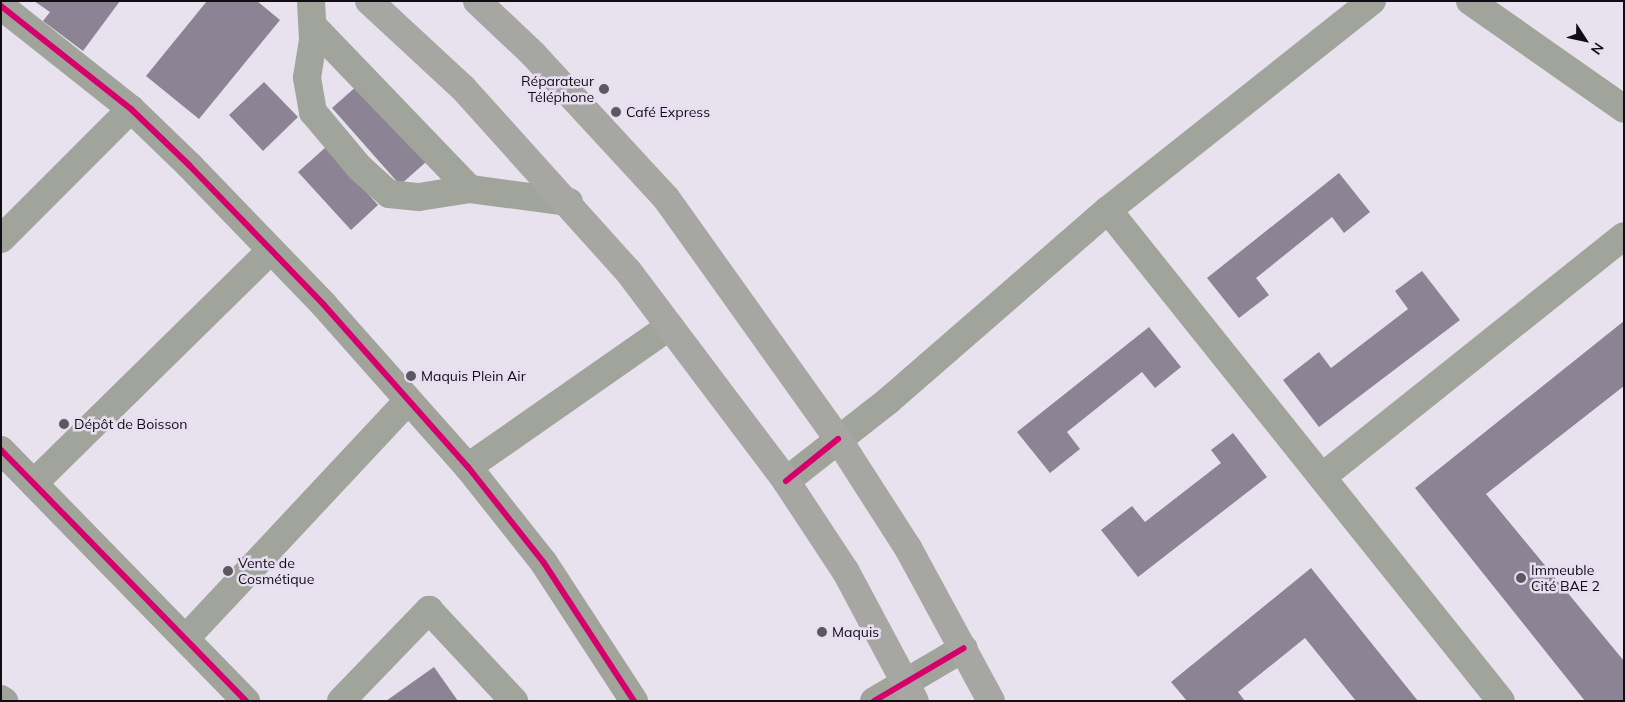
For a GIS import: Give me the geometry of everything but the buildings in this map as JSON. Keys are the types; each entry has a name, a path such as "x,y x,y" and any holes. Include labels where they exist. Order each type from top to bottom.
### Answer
{"main road":[{"path":"369,1 463,88 569,202 670,326 786,481 846,572 910,692"},
{"path":"477,1 533,54 666,198 838,439 908,548 964,648 991,701"}],"street":[{"path":"786,481 888,401 1108,210 1372,1"},
{"path":"1470,1 1624,109"},
{"path":"1,6 131,109 271,250 468,467 544,563 634,701"},
{"path":"312,14 470,189"},
{"path":"312,14 307,78 313,112 360,168 389,194 419,198 470,189 569,202"},
{"path":"1,239 131,109"},
{"path":"1108,210 1501,701"},
{"path":"1322,477 1624,236"},
{"path":"34,483 271,250"},
{"path":"468,467 670,326"},
{"path":"187,637 408,401"},
{"path":"1,450 187,637 246,701"},
{"path":"341,701 429,610 514,701"},
{"path":"874,701 910,692 964,648"}],"cycle path":[{"path":"1,6 131,109 189,165 324,305 468,467 544,563 634,701"},
{"path":"786,481 838,439"},
{"path":"1,450 246,701"},
{"path":"874,701 964,648"}],"place":[{"name":"Réparateur Téléphone","path":"604,89"},
{"name":"Café Express","path":"616,112"},
{"name":"Maquis Plein Air","path":"411,376"},
{"name":"Dépôt de Boisson","path":"64,424"},
{"name":"Vente de Cosmétique","path":"228,571"},
{"name":"Immeuble Cité BAE 2","path":"1521,578"},
{"name":"Maquis","path":"822,632"}]}
